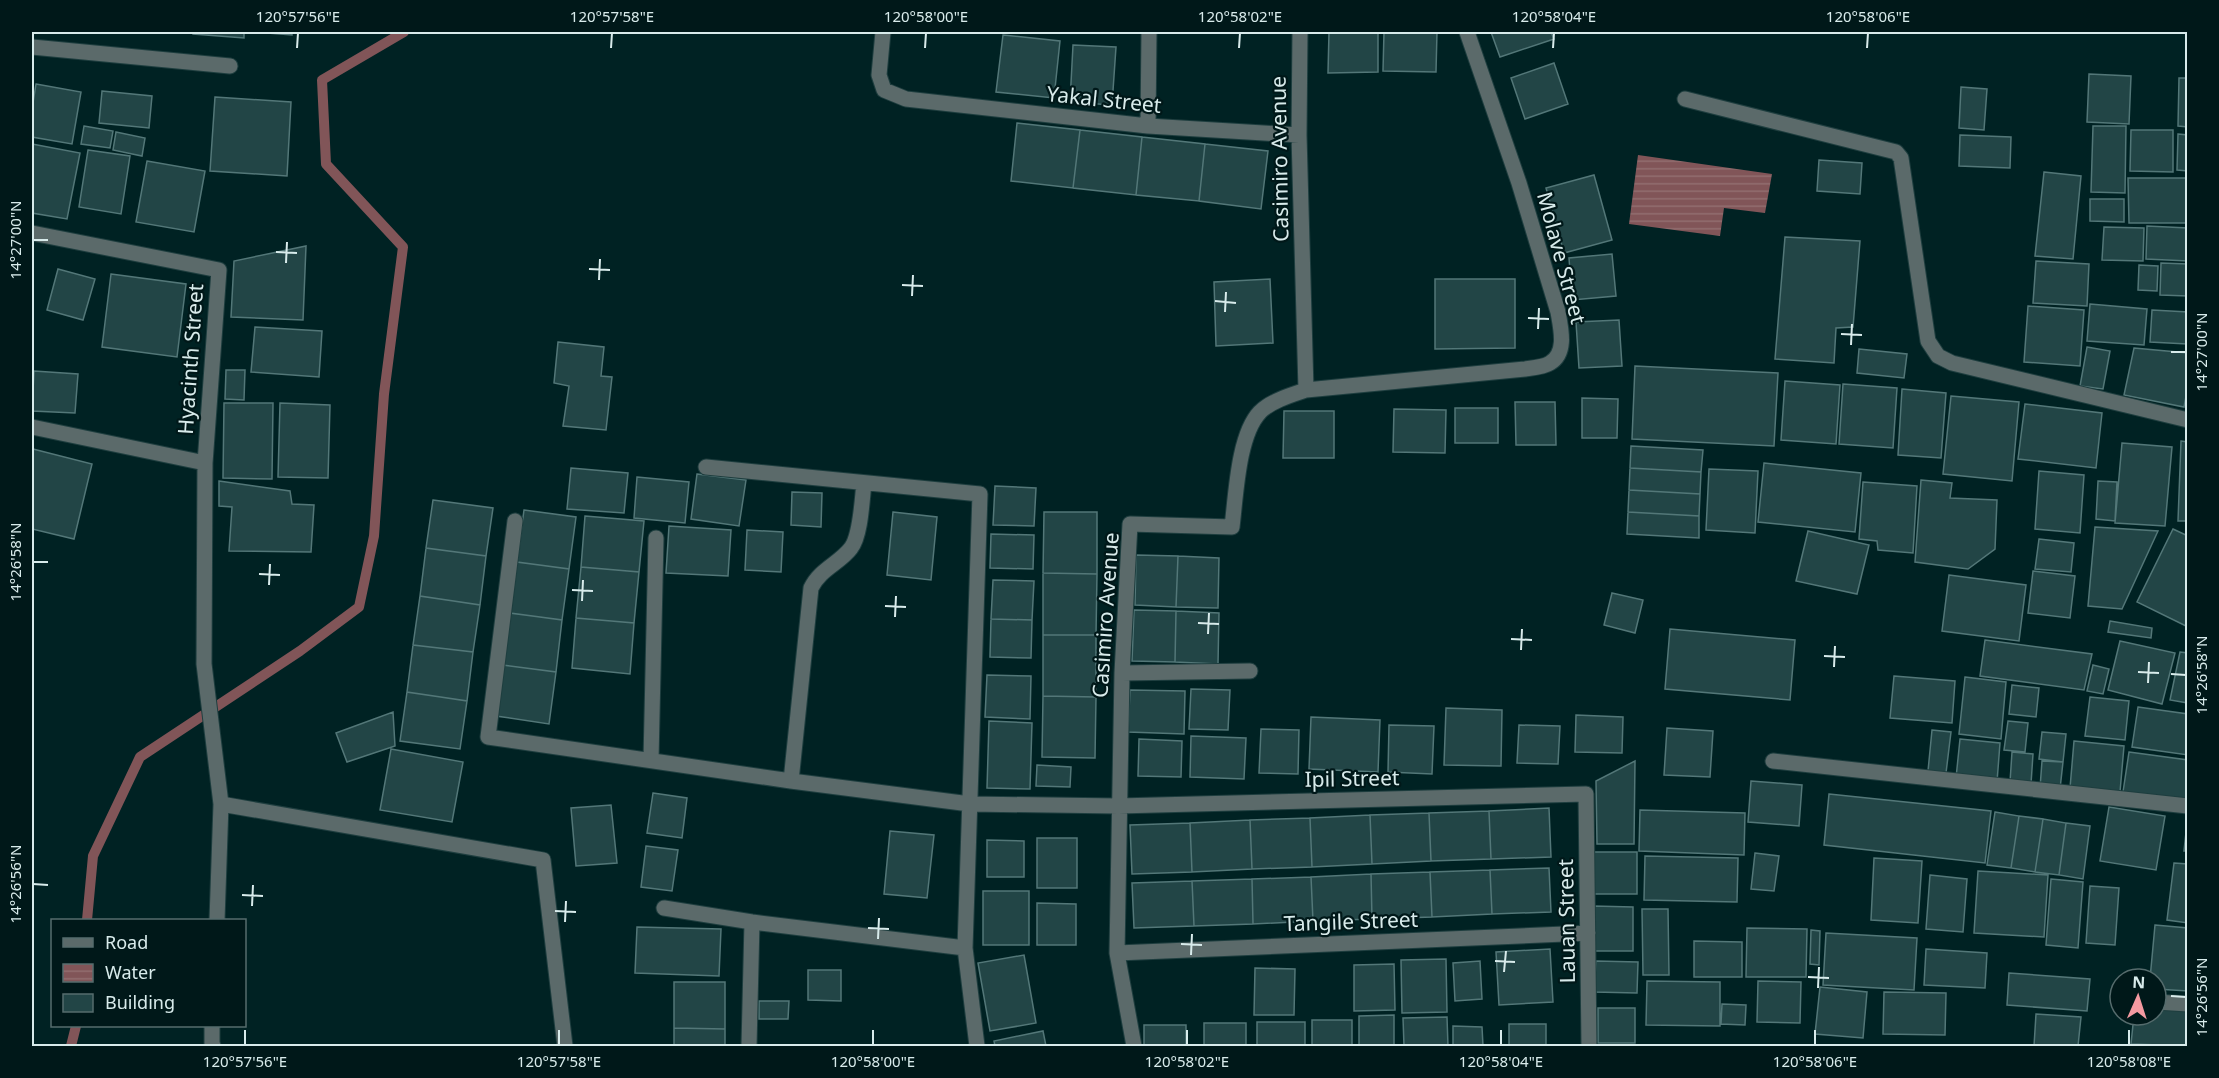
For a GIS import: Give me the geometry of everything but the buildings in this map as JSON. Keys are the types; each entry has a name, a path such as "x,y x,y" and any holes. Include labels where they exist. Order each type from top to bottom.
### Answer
{"street":[{"name":"Yakal Street","path":"883,32 879,75 884,90 906,99 1148,126 1299,135"},
{"path":"1148,126 1149,32"},
{"name":"Casimiro Avenue","path":"1134,1047 1117,953 1122,673 1130,524 1232,527 1248,430 1261,411 1282,398 1306,390 1299,135 1300,32"},
{"name":"Molave Street","path":"1306,390 1525,369 1549,364 1560,352 1562,333 1558,312 1519,183 1467,32"},
{"path":"32,47 230,66"},
{"path":"1685,99 1896,152 1901,158 1928,341 1938,356 1952,363 2187,420"},
{"name":"Hyacinth Street","path":"32,233 219,270 205,463"},
{"path":"32,427 205,463 204,664 221,804 217,919"},
{"path":"706,467 980,494 965,948 976,1047"},
{"path":"791,782 811,588 816,578 851,549 856,540 864,483"},
{"name":"Ipil Street","path":"515,521 488,737 791,782 970,804 1118,806 1586,794"},
{"path":"651,760 656,538"},
{"path":"1122,673 1250,671"},
{"path":"1773,761 2187,806"},
{"name":"Lauan Street","path":"1586,794 1589,1047"},
{"path":"221,804 543,860 565,1047"},
{"path":"664,908 752,922 965,948"},
{"path":"748,1047 752,922"},
{"name":"Tangile Street","path":"1117,953 1588,933"},
{"path":"2168,1003 2187,1004"},
{"path":"212,1027 213,1047"}],"water":[{"path":"1638,155 1772,174 1765,213 1724,208 1720,236 1629,224"}],"waterway":[{"path":"87,919 93,856 140,757 300,651 359,607 374,536 384,394 403,247 326,164 322,80 404,32"},
{"path":"71,1046 76,1027"}]}
